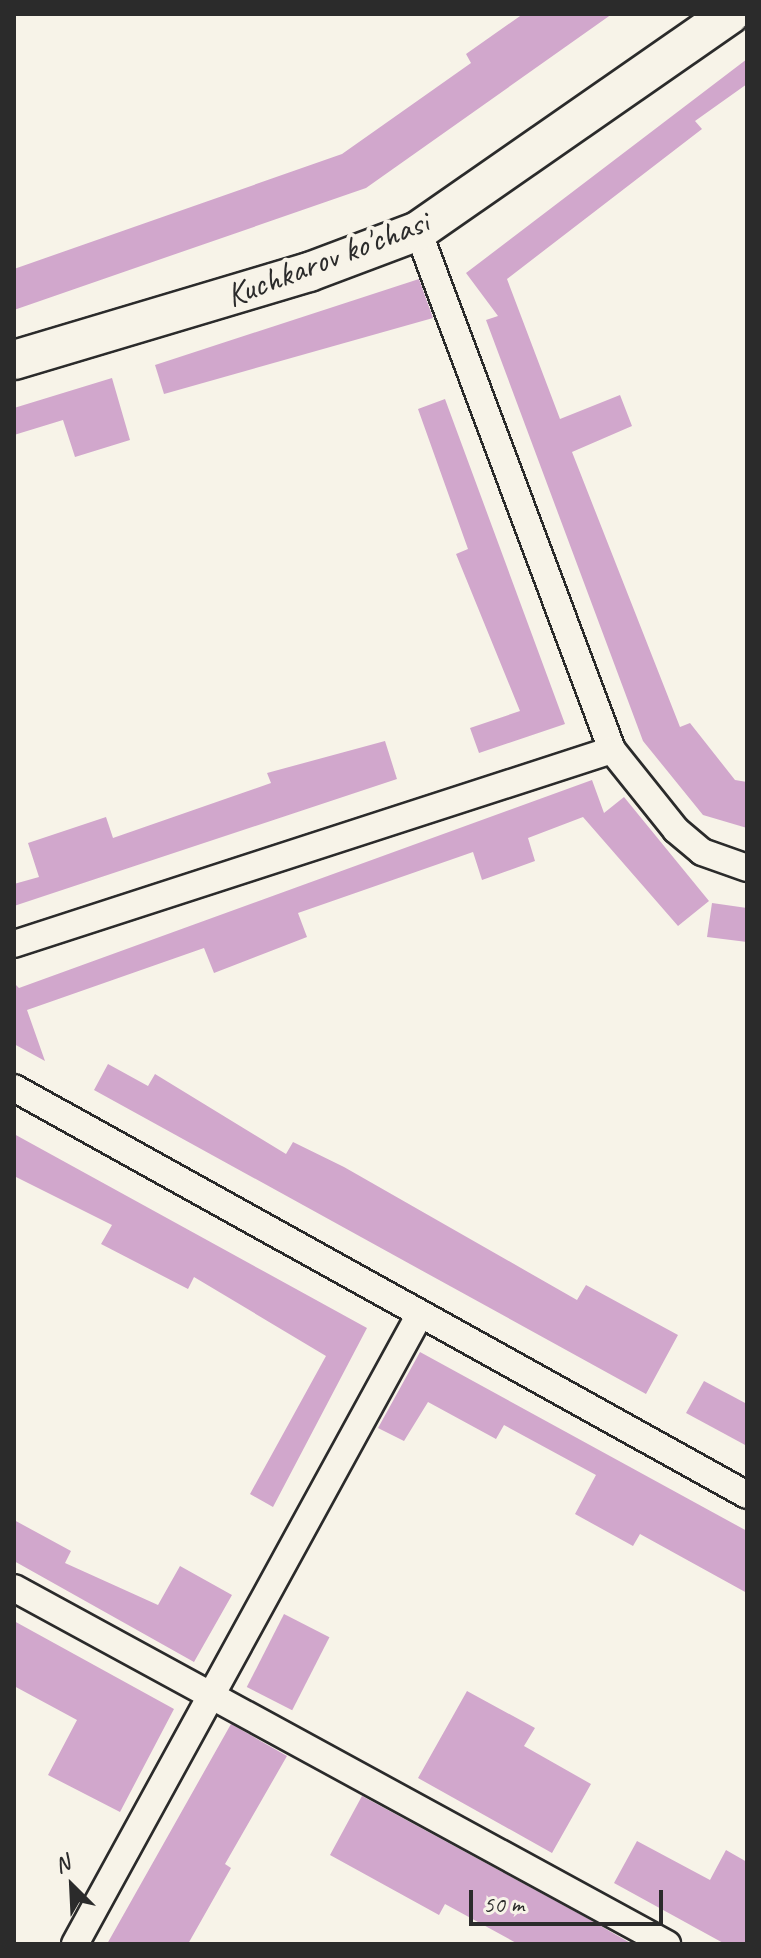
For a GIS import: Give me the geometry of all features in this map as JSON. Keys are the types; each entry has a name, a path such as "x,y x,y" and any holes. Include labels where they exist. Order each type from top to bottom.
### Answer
{"main road":[{"name":"Kuchkarov ko'chasi","path":"14,360 309,272 418,231 730,14"}],"street":[{"path":"418,231 612,750 676,830 702,852 747,868"},
{"path":"14,944 612,750"},
{"path":"14,1088 747,1495"},
{"path":"75,1944 208,1695 420,1314"},
{"path":"14,1588 667,1944"}],"building":[{"path":"523,14 612,14 366,188 14,310 14,269 342,154 471,63 466,54"},
{"path":"747,59 747,84 695,121 702,129 507,279 560,419 620,395 632,426 572,452 680,727 690,723 735,780 747,782 747,828 703,815 643,741 486,320 498,316 466,273"},
{"path":"419,279 433,318 164,394 155,365"},
{"path":"112,378 130,440 75,457 63,420 14,435 14,408"},
{"path":"445,399 565,724 479,753 470,728 520,711 456,554 468,549 418,409"},
{"path":"385,741 397,779 14,906 14,884 39,877 28,843 106,817 113,838 271,783 267,773"},
{"path":"592,780 604,813 624,797 709,901 678,926 583,817 528,838 535,861 482,880 473,852 298,913 307,937 214,973 204,948 27,1010 45,1061 14,1044 14,983 19,988"},
{"path":"712,903 747,908 747,942 707,937"},
{"path":"108,1064 148,1086 155,1074 286,1154 293,1142 344,1167 577,1300 586,1285 678,1335 646,1394 94,1090"},
{"path":"14,1134 367,1328 273,1507 250,1494 326,1356 194,1277 188,1289 101,1244 112,1225 14,1176"},
{"path":"420,1352 747,1531 747,1593 640,1534 633,1546 575,1514 596,1475 504,1425 496,1439 428,1402 404,1441 378,1428"},
{"path":"704,1381 747,1404 747,1446 686,1413"},
{"path":"14,1520 71,1551 65,1563 158,1605 180,1566 232,1595 194,1662 14,1561"},
{"path":"284,1614 329,1637 292,1710 247,1687"},
{"path":"14,1621 174,1709 120,1812 48,1775 77,1720 14,1686"},
{"path":"467,1691 535,1728 524,1746 591,1784 552,1853 418,1778"},
{"path":"231,1724 287,1756 225,1864 231,1868 188,1944 107,1944"},
{"path":"362,1796 632,1944 518,1944 445,1904 439,1915 330,1855"},
{"path":"637,1841 710,1880 726,1850 747,1862 747,1944 725,1944 614,1883"}]}
